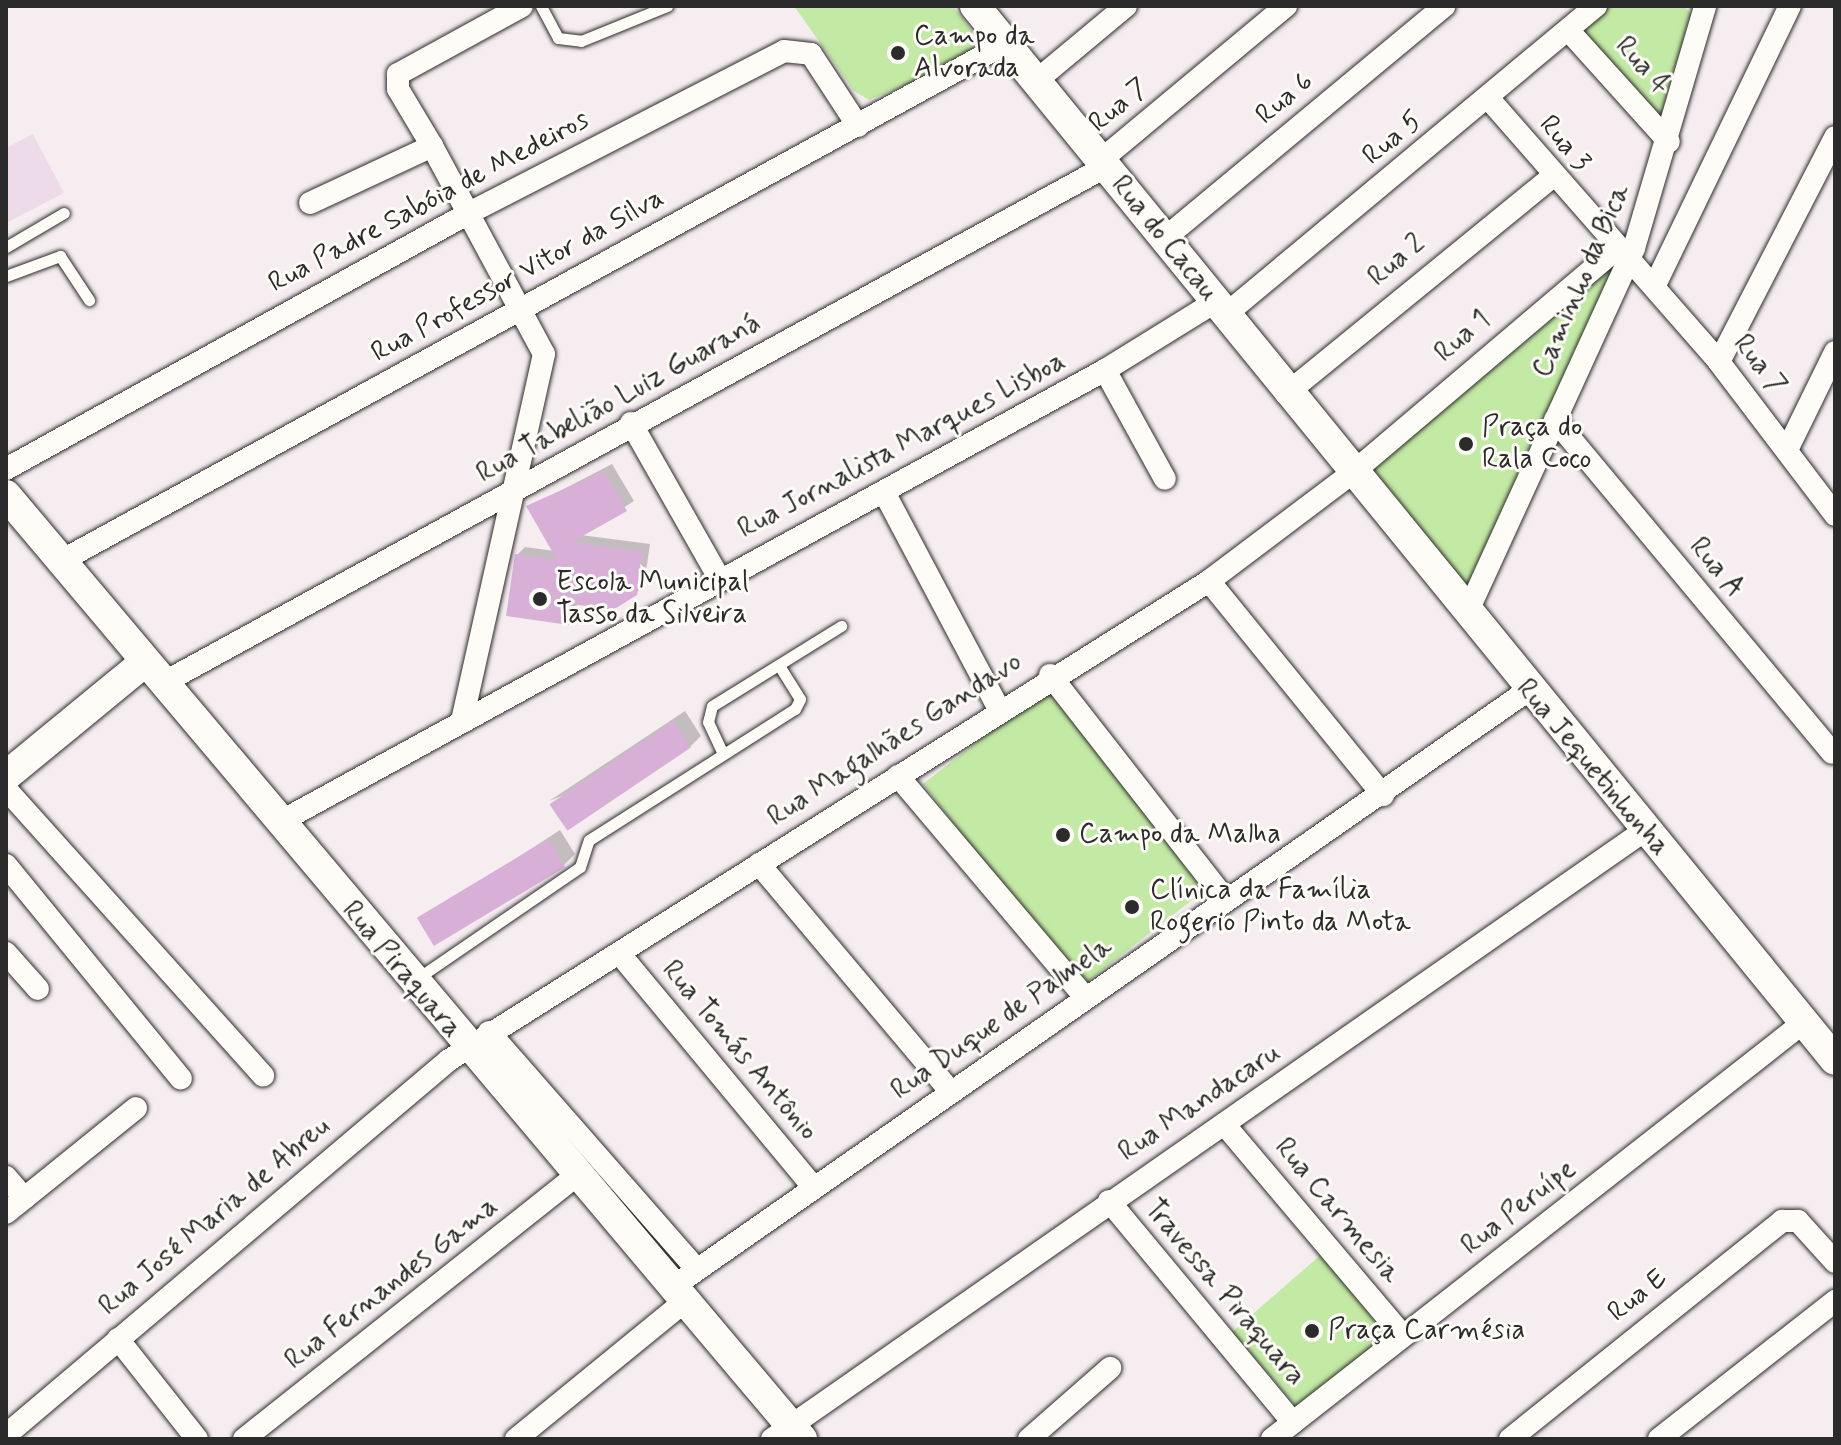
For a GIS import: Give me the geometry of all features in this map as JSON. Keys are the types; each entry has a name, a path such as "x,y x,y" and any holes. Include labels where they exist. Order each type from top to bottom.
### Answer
{"street":[{"name":"Rua do Cacau","path":"975,6 1165,238 1351,474"},
{"path":"1036,81 1126,6"},
{"name":"Rua 7","path":"1103,164 1286,6"},
{"name":"Rua 6","path":"1165,238 1444,6"},
{"name":"Rua 5","path":"1220,308 1489,99 1596,6"},
{"path":"462,720 509,496 545,371 521,307 398,89 398,74 512,8"},
{"path":"1655,285 1789,8"},
{"name":"Caminho da Bica","path":"1467,613 1555,420 1669,142 1701,9"},
{"name":"Rua 4","path":"1569,31 1669,142"},
{"name":"Rua Professor Vitor da Silva","path":"61,561 1005,44"},
{"name":"Rua Padre Sabóia de Medeiros","path":"6,469 469,213 784,51 811,54 858,126"},
{"name":"Rua 3","path":"1489,99 1551,178 1622,254"},
{"path":"1719,362 1835,137"},
{"path":"310,203 432,146"},
{"name":"Rua Tabelião Luiz Guaraná","path":"154,673 509,496 631,423 1103,164"},
{"name":"Rua 2","path":"1286,394 1551,178"},
{"name":"Rua 7","path":"1622,254 1655,285 1719,362 1835,515"},
{"name":"Rua 1","path":"1351,474 1622,254"},
{"name":"Rua Jornalista Marques Lisboa","path":"278,823 719,578 884,492 1220,308"},
{"path":"1787,450 1835,352"},
{"path":"1105,370 1165,479"},
{"name":"Rua A","path":"1555,420 1832,753"},
{"path":"631,423 719,578"},
{"name":"Rua Magalhães Gandavo","path":"477,1040 898,776 1050,675 1209,581 1351,474"},
{"name":"Rua Jequetinhonha","path":"1351,474 1467,613 1527,691 1835,1060"},
{"path":"884,492 999,709"},
{"name":"Rua Piraquara","path":"6,495 411,983 477,1040 576,1176 677,1295 788,1434"},
{"path":"1209,581 1383,795"},
{"path":"6,776 154,673"},
{"path":"1050,675 1225,899"},
{"name":"Rua Duque de Palmela","path":"516,1439 677,1295 697,1270 1225,899 1383,795 1527,691"},
{"path":"898,776 1085,997"},
{"path":"6,789 263,1075"},
{"name":"Rua Mandacaru","path":"788,1434 1109,1201 1644,831"},
{"path":"759,864 951,1092"},
{"path":"6,865 181,1079"},
{"path":"6,953 38,989"},
{"name":"Rua Tomás Antônio","path":"619,953 813,1187"},
{"name":"Rua Peruípe","path":"1272,1439 1803,1023"},
{"path":"477,1040 697,1270"},
{"name":"Rua José Maria de Abreu","path":"6,1435 477,1040"},
{"path":"6,1213 136,1108"},
{"name":"Rua Carmesia","path":"1224,1124 1403,1336"},
{"name":"Rua Fernandes Gama","path":"244,1439 576,1176"},
{"path":"6,1177 24,1198"},
{"name":"Travessa Piraquara","path":"1109,1201 1293,1423"},
{"name":"Rua E","path":"1510,1439 1769,1228 1790,1218 1807,1230 1835,1262"},
{"path":"1659,1439 1835,1301"},
{"path":"118,1339 197,1439"},
{"path":"1029,1439 1110,1368"}],"lane":[{"path":"541,6 558,38 581,41 667,6"},
{"path":"6,247 64,213"},
{"path":"6,276 60,256 89,300"},
{"path":"723,754 708,722 712,706 841,626"},
{"path":"411,983 580,867 589,840 799,704 779,665"}],"shaded area":[{"path":"33,134 64,193 6,223 6,148"}],"green space":[{"name":"Campo da Alvorada","path":"794,6 953,6 972,31 973,46 967,60 869,100 854,91"},
{"path":"1607,6 1684,6 1695,19 1661,123 1578,37"},
{"name":"Praça do Rala Coco","path":"1605,265 1620,266 1465,594 1358,475"},
{"name":"Campo da Malha","path":"1046,688 1204,891 1081,987 923,784"},
{"name":"Praça Carmésia","path":"1324,1252 1395,1334 1303,1414 1232,1332"}],"building":[{"path":"604,471 627,511 572,542 643,552 637,595 613,610 572,604 569,625 506,616 515,554 557,560 526,506"},
{"path":"673,721 691,748 567,831 549,804"},
{"path":"548,839 565,867 434,946 417,918"}],"place":[{"name":"Campo da Alvorada","path":"898,53"},
{"name":"Praça do Rala Coco","path":"1466,444"},
{"name":"Escola Municipal Tasso da Silveira","path":"540,599"},
{"name":"Campo da Malha","path":"1063,835"},
{"name":"Clínica da Família Rogerio Pinto da Mota","path":"1132,907"},
{"name":"Praça Carmésia","path":"1312,1331"}]}
